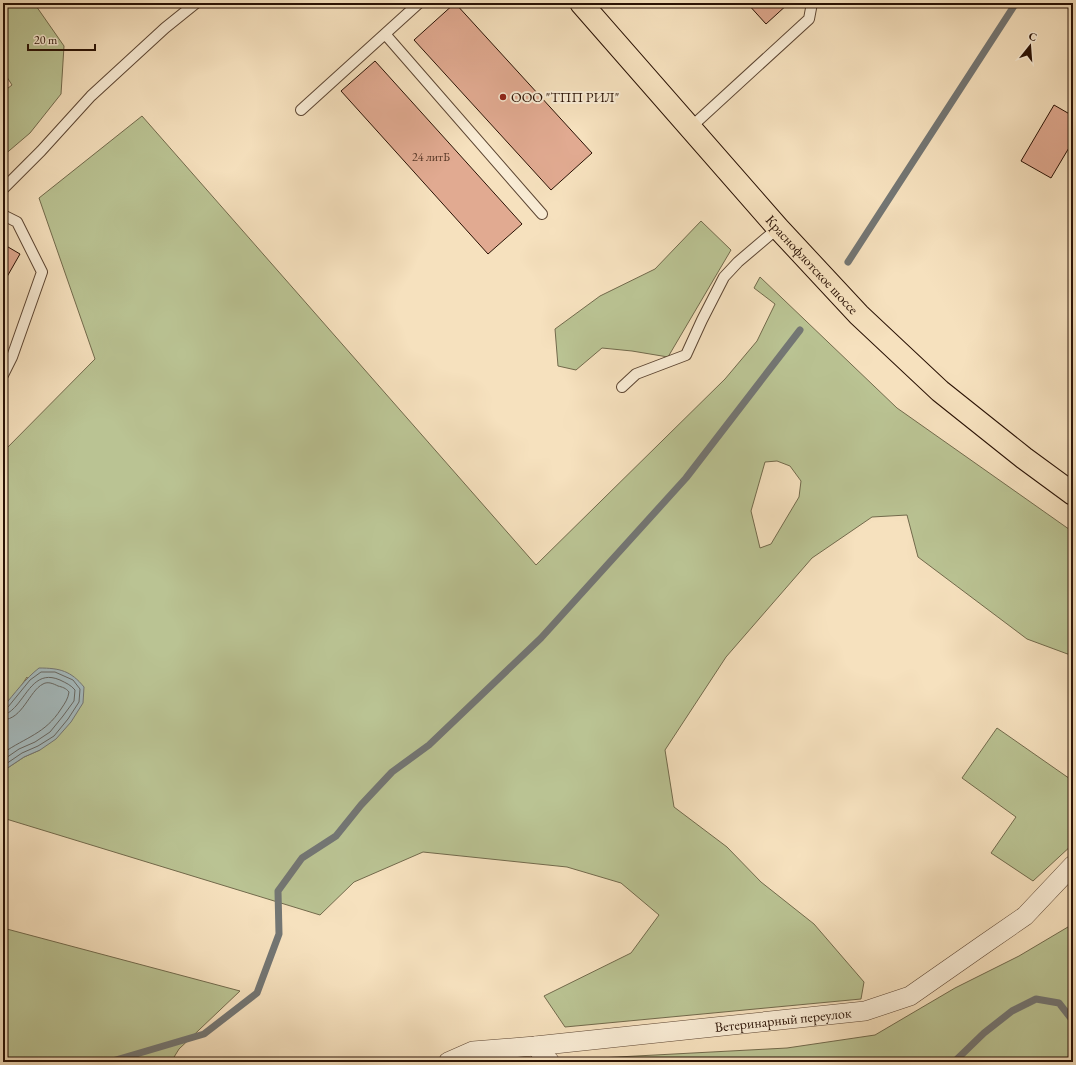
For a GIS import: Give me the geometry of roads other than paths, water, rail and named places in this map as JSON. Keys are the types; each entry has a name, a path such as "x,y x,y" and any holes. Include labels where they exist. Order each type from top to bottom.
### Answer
{"main road":[{"name":"Краснофлотское шоссе","path":"581,3 778,228 859,315 940,391 1024,458 1073,494"}],"street":[{"name":"Ветеринарный переулок","path":"448,1062 473,1050 534,1046 865,1011 910,996 1025,916 1073,865"},
{"path":"534,1046 550,1062"}],"lane":[{"path":"3,189 41,151 91,96 165,28 196,3"},
{"path":"300,110 419,3"},
{"path":"690,128 809,19 812,3"},
{"path":"385,34 542,214"},
{"path":"3,215 16,222 42,272 12,357 3,375"},
{"path":"622,386 636,374 686,355 724,277 738,262 778,228"}],"water":[{"path":"39,668 59,670 74,677 84,687 83,703 71,722 56,739 3,771 3,707 25,681"}],"waterway":[{"path":"848,262 1016,3"},
{"path":"109,1062 204,1034 257,993 279,934 278,891 302,858 336,836 361,805 392,772 429,745 541,638 686,478 800,330"},
{"path":"954,1062 984,1033 1012,1011 1036,999 1059,1003 1073,1021"}],"place":[{"name":"ООО \"ТПП РИЛ\"","path":"503,97"}]}
